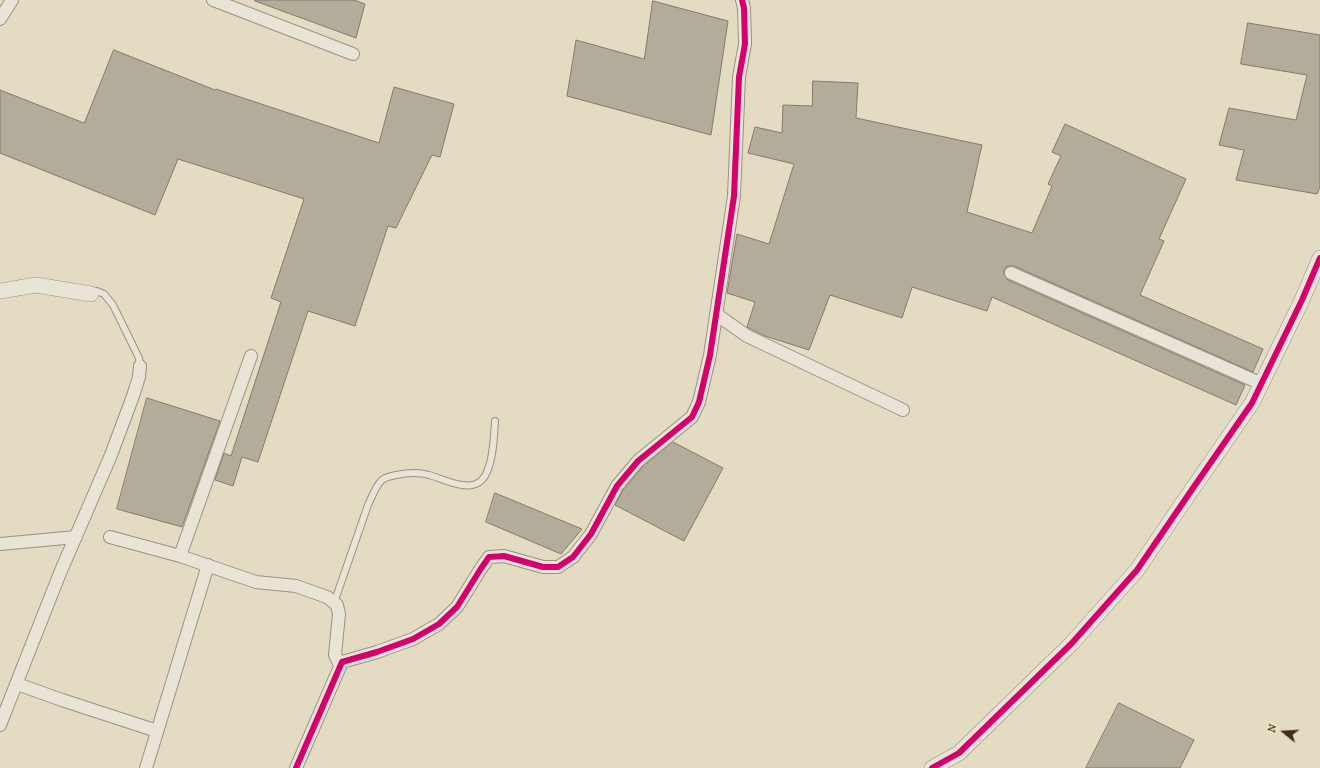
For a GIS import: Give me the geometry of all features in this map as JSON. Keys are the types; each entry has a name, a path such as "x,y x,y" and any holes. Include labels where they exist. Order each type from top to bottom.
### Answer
{"street":[{"path":"0,19 12,0"},
{"path":"213,0 353,54"},
{"path":"296,768 342,662 377,652 413,639 438,624 457,607 489,557 504,556 543,568 558,567 573,557 591,534 617,486 638,461 692,417 699,402 710,355 734,196 739,77 745,44 744,8 742,0"},
{"path":"932,768 959,753 1072,643 1137,570 1252,403 1302,300 1320,258"},
{"path":"1011,274 1262,384"},
{"path":"0,291 36,285 91,294"},
{"path":"716,314 747,336 904,410"},
{"path":"180,556 250,356"},
{"path":"0,725 111,454 133,396 139,377 140,366"},
{"path":"0,544 76,537"},
{"path":"110,537 180,556 256,582 296,586 327,597 337,606 339,614 335,655 340,666"},
{"path":"146,768 208,565"},
{"path":"16,684 157,731"}],"lane":[{"path":"91,294 97,291 104,294 113,305 139,358 140,366"},
{"path":"334,603 368,505 374,491 382,480 388,476 403,473 428,475 462,485 476,484 482,480 489,466 493,450 495,421"}],"building":[{"path":"255,0 354,0 365,4 356,38"},
{"path":"653,1 728,21 711,135 567,96 576,40 644,59"},
{"path":"1248,23 1320,35 1320,187 1317,194 1236,180 1244,150 1219,145 1229,108 1296,120 1307,75 1241,64"},
{"path":"114,50 215,90 216,89 379,143 394,87 454,104 440,157 432,155 396,228 388,226 355,326 308,311 258,462 242,457 233,486 215,480 224,453 231,456 281,302 271,298 304,199 178,159 155,215 0,153 0,90 84,123"},
{"path":"813,81 858,83 856,118 982,145 967,212 1032,233 1052,186 1048,184 1061,156 1052,152 1065,124 1186,179 1159,239 1164,241 1140,295 1263,349 1253,372 1014,266 1006,267 1004,274 1008,280 1245,385 1236,405 992,297 987,311 912,287 902,318 830,295 809,350 765,336 747,327 755,302 727,293 737,234 769,244 794,164 748,153 755,127 782,133 783,105 812,106"},
{"path":"147,398 220,421 182,527 117,509"},
{"path":"673,442 723,468 684,541 615,505 623,490 643,466"},
{"path":"495,493 582,529 561,554 486,522"},
{"path":"1119,703 1194,740 1180,768 1086,768"}],"cycle path":[{"path":"296,768 342,662 377,652 413,639 439,624 457,607 489,557 504,556 543,567 558,567 573,557 591,534 617,486 638,461 692,417 699,402 710,355 734,196 739,77 745,44 744,8 742,0"},
{"path":"932,768 959,753 1072,643 1137,570 1252,403 1302,300 1320,258"}]}
